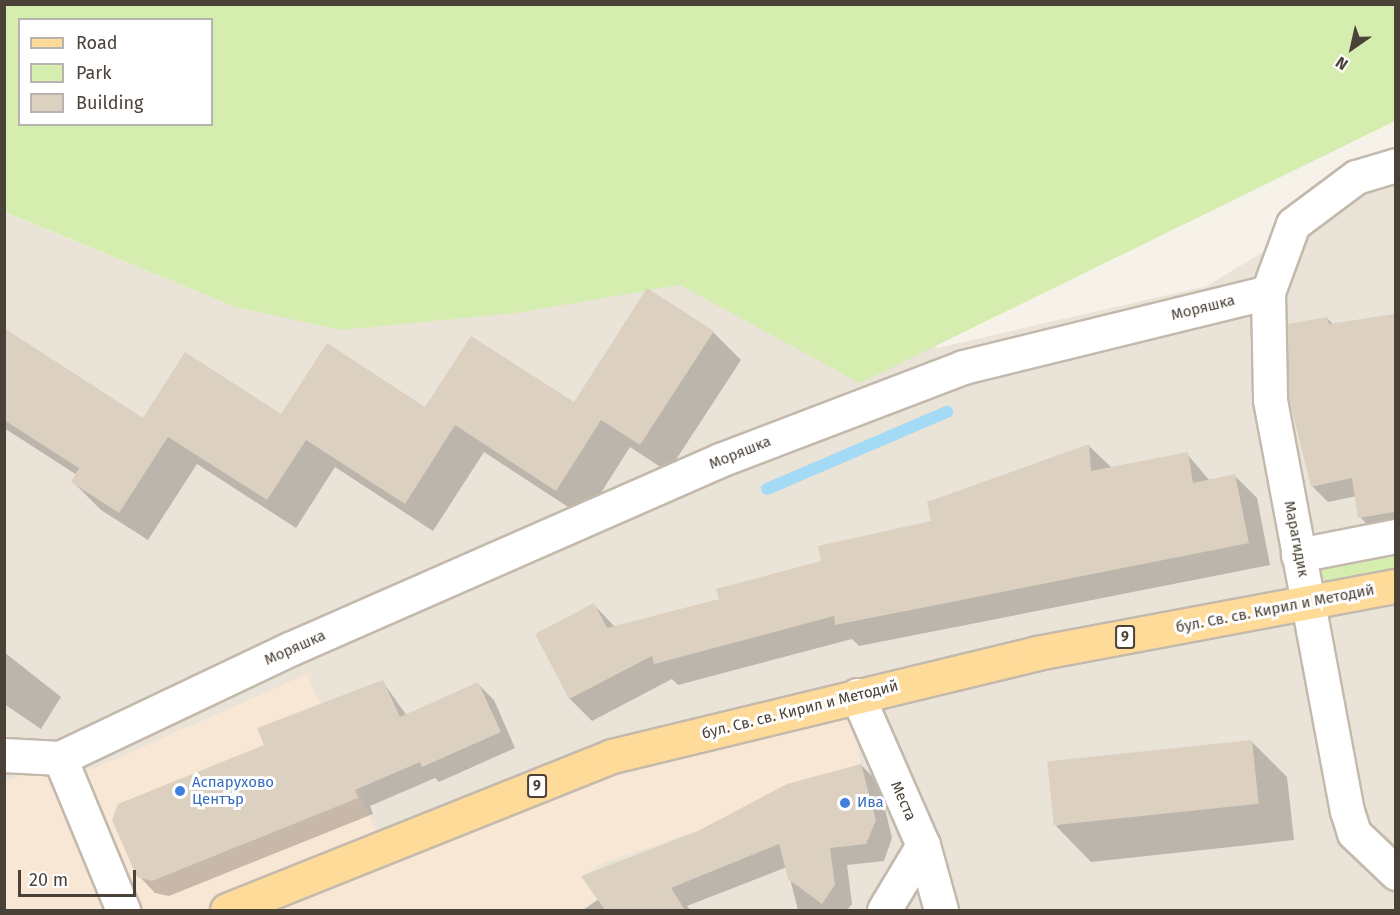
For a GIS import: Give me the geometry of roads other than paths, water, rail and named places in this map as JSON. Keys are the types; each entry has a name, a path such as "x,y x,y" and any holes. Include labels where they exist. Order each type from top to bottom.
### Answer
{"main road":[{"name":"бул. Св. св. Кирил и Методий","path":"227,910 612,756 1037,653 1395,586"}],"street":[{"path":"1268,292 1293,224 1356,177 1395,165"},
{"name":"Марагидик","path":"1268,292 1270,400 1347,811 1354,833 1395,873"},
{"name":"Моряшка","path":"60,758 292,648 720,460 963,368 1268,292"},
{"path":"1298,555 1395,536"},
{"name":"Места","path":"857,695 923,845 941,910"},
{"path":"4,755 60,758 123,910"},
{"path":"884,910 923,845"}],"waterway":[{"path":"767,489 947,412"}],"place":[{"name":"Аспарухово Център","path":"180,791"},
{"name":"Ива","path":"845,803"}]}
